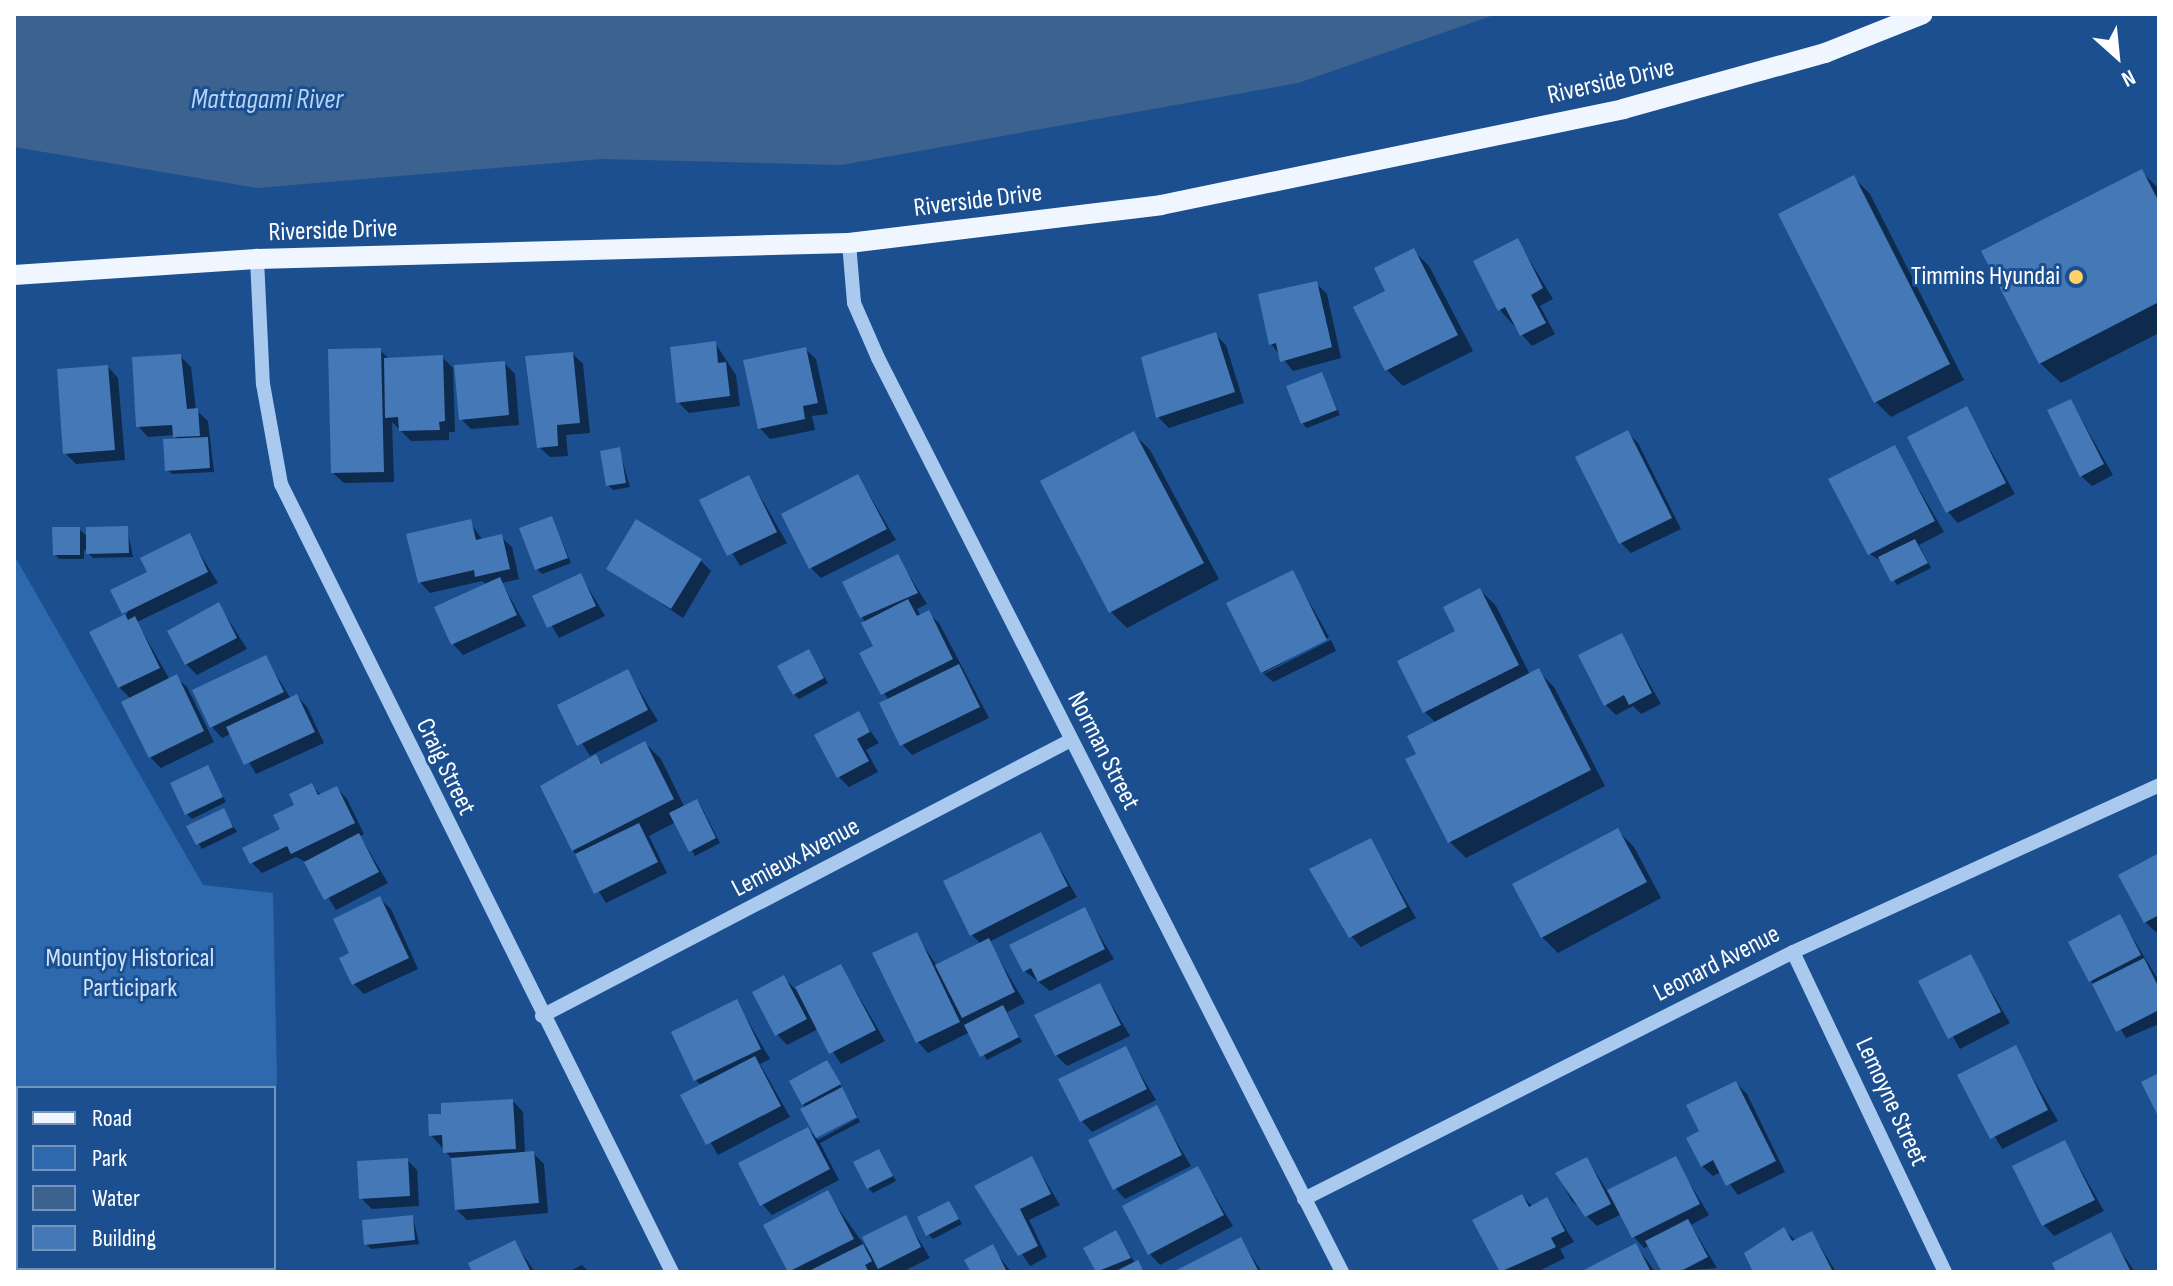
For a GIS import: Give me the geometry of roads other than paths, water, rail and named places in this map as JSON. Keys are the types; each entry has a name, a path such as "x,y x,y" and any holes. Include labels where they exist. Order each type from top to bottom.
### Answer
{"main road":[{"name":"Riverside Drive","path":"14,275 257,259 849,243 1161,205 1623,109 1825,53 1923,14"}],"street":[{"name":"Norman Street","path":"849,243 860,319 1342,1272"},
{"name":"Craig Street","path":"257,259 263,384 281,484 542,1016 672,1272"},
{"name":"Lemieux Avenue","path":"542,1016 1071,740"},
{"name":"Leonard Avenue","path":"1304,1199 1793,952 2159,785"},
{"name":"Lemoyne Street","path":"1793,952 1945,1272"}],"water":[{"name":"Mattagami River","path":"14,14 1497,14 1298,83 841,165 602,159 257,188 14,147"}],"place":[{"name":"Timmins Hyundai","path":"2076,277"}],"park label":[{"name":"Mountjoy Historical Participark","path":"130,974"}]}
